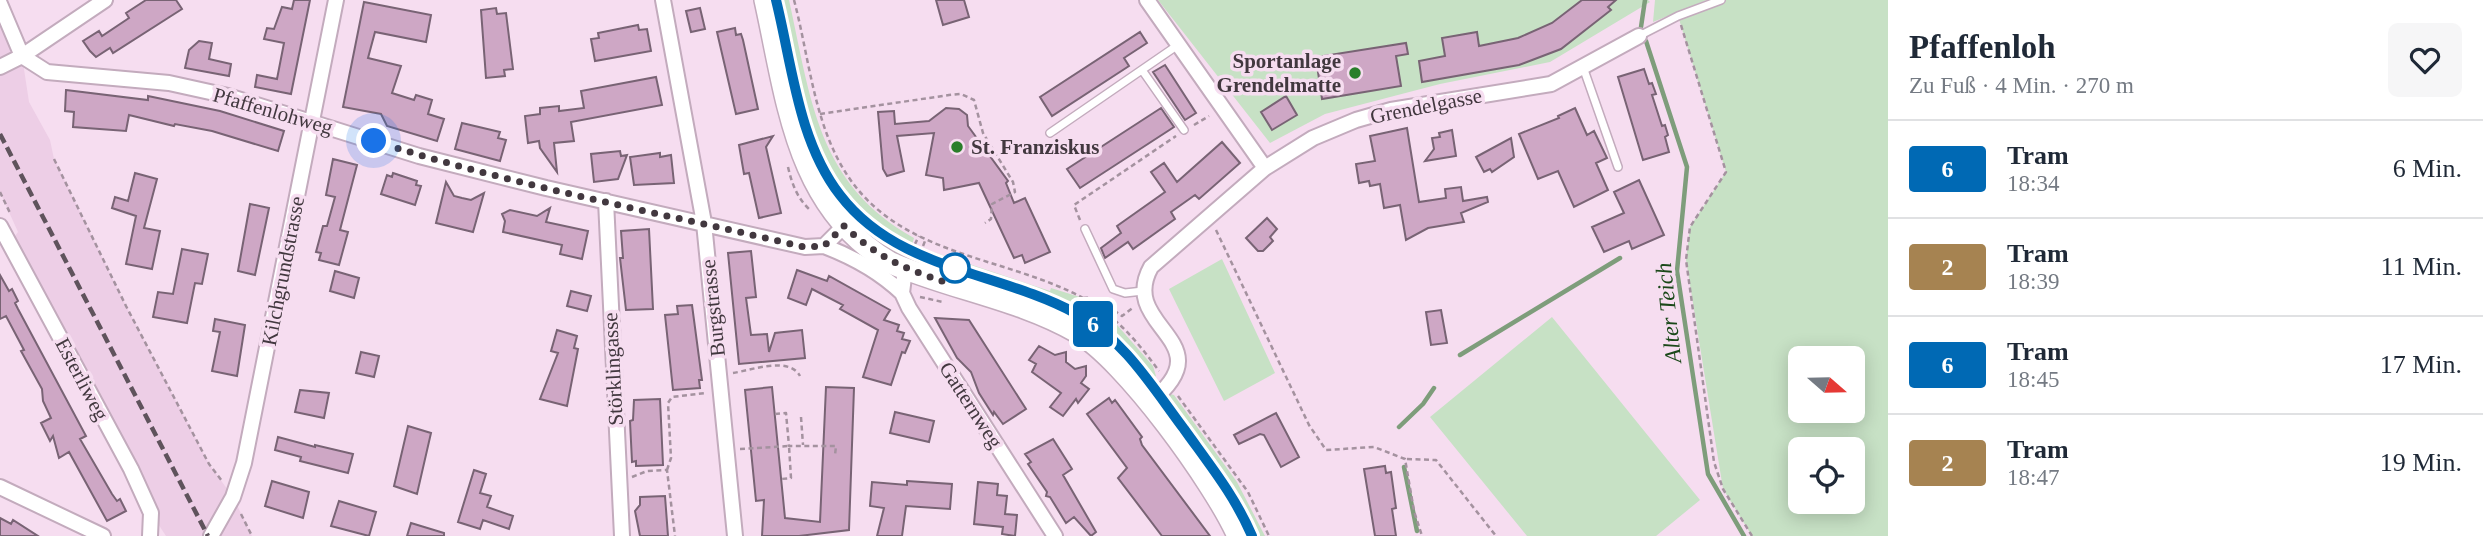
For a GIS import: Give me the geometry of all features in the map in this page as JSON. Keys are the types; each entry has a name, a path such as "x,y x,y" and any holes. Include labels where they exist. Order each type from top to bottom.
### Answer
{"main road":[{"path":"765,0 795,135 816,188 844,226 876,254 905,269 1040,315 1078,332 1114,363 1149,403 1209,485 1238,536"}],"street":[{"path":"0,67 22,56 105,0"},
{"name":"Kilchgrundstrasse","path":"211,536 230,502 247,450 336,0"},
{"name":"Burgstrasse","path":"663,0 704,223 735,536"},
{"path":"1147,0 1265,168"},
{"path":"0,4 22,56"},
{"name":"Grendelgasse","path":"1144,294 1145,277 1151,267 1265,168 1312,138 1356,120 1391,110 1551,84 1639,36"},
{"name":"Pfaffenlohweg","path":"22,56 47,72 169,83 312,121 419,156 804,247 824,246 853,257 902,293"},
{"name":"Störklingasse","path":"606,201 622,536"},
{"name":"Esterliweg","path":"0,226 131,470 151,513 150,536"},
{"path":"824,246 844,226"},
{"path":"902,293 901,282 905,269"},
{"name":"Gatternweg","path":"902,293 1055,536"},
{"path":"1144,294 1154,319 1177,351 1177,373 1169,385 1149,403"},
{"path":"0,487 103,536"}],"lane":[{"name":"Grendelgasse","path":"1639,36 1678,16 1721,0"},
{"path":"1050,133 1178,45"},
{"path":"1583,66 1618,167"},
{"path":"1142,70 1184,130"},
{"path":"1085,229 1113,289 1144,294"}],"path":[{"path":"794,0 820,114 835,151 852,182 873,204 901,226 932,242 1061,287 1117,320 1144,350 1248,492 1269,536"},
{"path":"1678,16 1726,172 1690,227 1686,260 1714,461 1723,489 1752,536"},
{"path":"820,114 949,95 961,94 974,100 983,134 1013,182 1015,192 992,204 991,219 985,223"},
{"path":"1077,214 1073,205 1184,130 1223,108"},
{"path":"54,159 126,306 230,502 252,536"},
{"path":"1209,215 1293,396 1326,450 1374,447 1405,458 1436,460 1496,536"},
{"path":"1083,298 1103,302 1122,316 1144,294"},
{"path":"909,308 921,296 947,303"},
{"path":"719,375 786,364 794,368 800,376"},
{"path":"674,536 667,470 671,458 668,403 672,397 721,391"},
{"path":"775,414 786,413 791,478 781,479"},
{"path":"801,417 803,445"},
{"path":"727,450 836,444 835,455"},
{"path":"1405,458 1422,536"},
{"path":"618,478 637,477 647,471 667,470"}],"shaded area":[{"path":"0,20 22,56 29,102 50,140 54,159 126,306 209,464 233,497 252,536 166,536 151,513 10,243 18,232 0,192"}],"green space":[{"path":"772,0 789,0 804,71 823,136 838,165 857,192 882,216 914,238 912,245 1050,291 1051,288 1083,298 1104,310 1153,366 1156,376 1146,382 1045,308 1047,303 921,259 909,252 905,260 871,240 835,200 803,135"},
{"name":"Sportanlage Grendelmatte","path":"1158,0 1650,2 1550,62 1440,84 1325,114 1270,143"},
{"path":"1655,0 1707,0 1653,22"},
{"path":"1721,0 1888,0 1888,536 1752,536 1723,489 1686,260 1690,227 1726,172 1678,16"},
{"path":"1222,259 1275,373 1224,401 1169,289"},
{"path":"1552,317 1700,500 1656,536 1527,536 1430,417"},
{"path":"1170,394 1174,395 1237,482 1265,536 1248,536 1160,403"}],"building":[{"path":"146,0 176,0 182,9 113,53 110,48 96,57 83,41 99,31 102,36 129,18 126,13"},
{"path":"294,0 310,0 291,94 255,87 257,75 277,79 284,43 264,39 267,28 274,29 282,7 292,9"},
{"path":"936,0 964,0 969,17 943,25"},
{"path":"1582,0 1616,0 1608,7 1611,10 1561,49 1519,65 1422,82 1419,61 1445,56 1442,38 1477,32 1479,46 1518,38 1552,23"},
{"path":"364,2 431,15 426,42 375,32 368,58 401,66 392,93 414,100 416,95 432,100 428,114 444,119 437,141 387,126 381,114 343,107"},
{"path":"496,8 497,14 506,13 513,69 504,70 505,76 486,78 481,10"},
{"path":"700,8 705,29 691,32 686,11"},
{"path":"638,25 639,30 647,29 651,51 595,61 591,39 599,38 598,33"},
{"path":"735,28 736,35 741,34 743,40 758,109 736,114 717,32"},
{"path":"1140,32 1147,43 1124,58 1129,66 1052,116 1040,97"},
{"path":"199,41 212,43 209,59 231,64 229,76 185,68 189,50"},
{"path":"1406,43 1408,54 1396,56 1401,86 1322,99 1318,72 1325,70 1323,56"},
{"path":"1165,65 1196,113 1185,120 1153,72"},
{"path":"1644,69 1656,94 1652,95 1662,126 1665,125 1668,135 1665,137 1669,152 1643,160 1618,77"},
{"path":"656,77 662,105 571,122 574,141 554,143 557,172 540,148 539,141 528,143 525,116 540,114 540,108 559,106 559,111 584,108 581,91"},
{"path":"66,90 148,100 148,96 220,111 284,131 278,151 212,131 175,124 174,126 129,115 126,131 73,127 74,112 65,111"},
{"path":"1286,96 1297,115 1272,130 1261,112"},
{"path":"946,108 959,109 967,115 968,126 1008,181 1006,183 1014,203 1025,198 1050,252 1025,263 1022,255 1014,258 979,183 944,190 943,178 926,175 934,133 897,136 904,171 887,176 883,169 878,112 894,111 895,124 929,121"},
{"path":"1161,108 1174,127 1080,188 1067,169"},
{"path":"1575,108 1587,135 1594,131 1607,158 1596,163 1608,190 1574,207 1558,171 1538,179 1519,134 1559,118 1558,116"},
{"path":"462,123 500,132 498,138 506,140 500,161 455,149"},
{"path":"1407,128 1419,202 1446,198 1445,189 1461,187 1463,201 1487,197 1488,202 1461,213 1464,222 1428,228 1406,240 1400,205 1384,208 1380,184 1370,186 1369,181 1359,183 1356,164 1375,161 1370,136"},
{"path":"1452,130 1456,156 1425,161 1434,149 1432,138"},
{"path":"773,136 766,147 781,213 759,218 749,173 744,174 739,145"},
{"path":"1511,138 1514,157 1492,172 1490,169 1484,172 1476,157"},
{"path":"1222,142 1240,163 1199,199 1195,195 1171,212 1175,219 1133,249 1128,242 1105,258 1101,248 1121,233 1117,226 1165,192 1151,172 1164,163 1177,182"},
{"path":"620,151 621,156 627,155 618,179 594,182 591,154"},
{"path":"660,153 660,157 671,155 674,183 634,185 630,157"},
{"path":"333,159 357,165 340,230 348,232 339,265 319,260 321,253 316,252 335,197 326,195"},
{"path":"135,173 157,179 144,228 160,231 152,269 126,264 136,216 112,208 115,197 128,201"},
{"path":"393,173 417,181 416,185 421,186 415,205 381,194 387,175 392,177"},
{"path":"1639,180 1664,235 1632,249 1629,241 1604,252 1592,227 1624,213 1614,192"},
{"path":"446,182 454,196 471,200 484,193 473,232 436,223"},
{"path":"250,204 269,208 255,275 238,271"},
{"path":"550,208 546,222 588,231 582,259 560,254 562,245 503,232 505,221 502,214 510,210 537,216"},
{"path":"1267,218 1277,229 1270,237 1273,241 1263,251 1258,251 1246,238"},
{"path":"649,229 653,309 626,310 620,258 623,258 621,231"},
{"path":"182,249 208,254 202,284 195,283 187,323 153,317 158,292 173,294"},
{"path":"751,251 756,297 746,298 751,335 767,334 769,352 775,333 802,330 805,358 739,364 728,253"},
{"path":"797,270 827,281 829,276 890,310 884,320 899,325 897,331 904,333 902,339 910,341 905,353 902,352 891,385 863,377 878,330 840,309 843,305 812,289 806,305 788,298"},
{"path":"335,271 359,278 354,298 330,291"},
{"path":"0,275 9,291 12,289 18,301 15,303 18,309 86,436 80,439 112,494 117,501 120,499 126,511 107,521 69,452 59,458 53,436 50,441 41,423 51,418 43,401 42,389 6,316 0,319"},
{"path":"571,291 591,296 587,311 567,306"},
{"path":"692,305 702,380 699,380 700,388 673,390 665,315 678,314 677,306"},
{"path":"1441,310 1447,343 1431,345 1426,312"},
{"path":"935,318 969,320 1026,409 1003,424 994,412 993,415 979,393 971,372 957,358"},
{"path":"215,319 245,325 237,376 212,371 220,332 213,331"},
{"path":"557,330 577,336 574,348 578,349 567,406 540,399 558,353 551,351"},
{"path":"1039,346 1055,355 1066,352 1066,362 1075,369 1086,366 1086,376 1081,383 1089,389 1078,403 1076,399 1063,416 1050,407 1061,393 1032,372 1036,364 1029,360"},
{"path":"361,352 379,356 374,377 356,373"},
{"path":"772,387 785,518 820,522 826,387 854,388 849,530 799,536 762,536 764,500 756,501 745,390"},
{"path":"300,390 329,393 324,418 295,412"},
{"path":"1109,398 1112,403 1115,400 1142,437 1142,445 1210,536 1162,536 1118,478 1127,468 1087,414"},
{"path":"660,399 663,465 636,466 636,461 632,462 630,421 633,420 634,400"},
{"path":"895,412 934,421 929,442 890,433"},
{"path":"1276,413 1299,457 1281,467 1264,435 1260,434 1239,444 1234,435"},
{"path":"408,426 431,433 417,494 394,486"},
{"path":"278,437 353,454 348,473 300,461 301,457 275,450"},
{"path":"1053,439 1072,469 1063,475 1096,532 1091,536 1074,517 1066,523 1050,497 1046,496 1047,492 1028,464 1031,462 1025,454"},
{"path":"1385,466 1386,473 1391,472 1396,508 1392,509 1396,536 1375,536 1364,469"},
{"path":"474,470 486,474 480,493 491,496 487,507 513,516 509,529 483,520 480,529 458,522"},
{"path":"272,481 309,492 303,518 265,506"},
{"path":"907,481 952,484 950,509 906,506 902,536 877,536 884,508 870,506 872,482 907,485"},
{"path":"978,482 998,484 997,495 1007,496 1005,514 1017,515 1015,536 1002,534 1003,527 974,524"},
{"path":"665,496 668,536 640,536 635,511 640,505 640,497"},
{"path":"339,501 376,512 369,536 331,526"},
{"path":"0,518 11,524 13,520 38,536 0,536"},
{"path":"411,523 444,533 444,536 407,536"}],"waterway":[{"name":"Alter Teich","path":"1641,27 1645,0"},
{"name":"Alter Teich","path":"1646,41 1687,167 1677,271 1708,474 1744,536"},
{"path":"1460,355 1620,258"},
{"path":"1399,427 1423,404 1434,388"},
{"path":"1404,467 1417,531"}],"tram line":[{"path":"776,0 805,126 814,151 840,195 862,219 888,238 916,253 1038,296 1068,309 1103,332 1147,378 1230,494 1252,536"},
{"name":"6","path":"776,0 808,130 827,176 847,204 877,232 911,252 1059,305 1079,314 1100,329 1134,363 1222,481 1252,536"}],"railway":[{"path":"0,134 208,536"}],"place":[{"name":"Sportanlage Grendelmatte","path":"1355,73"},
{"name":"St. Franziskus","path":"957,147"}],"route":[{"path":"374,141 419,156 546,188 804,247 824,246 844,226 876,254 905,269 945,282 955,268"}]}
